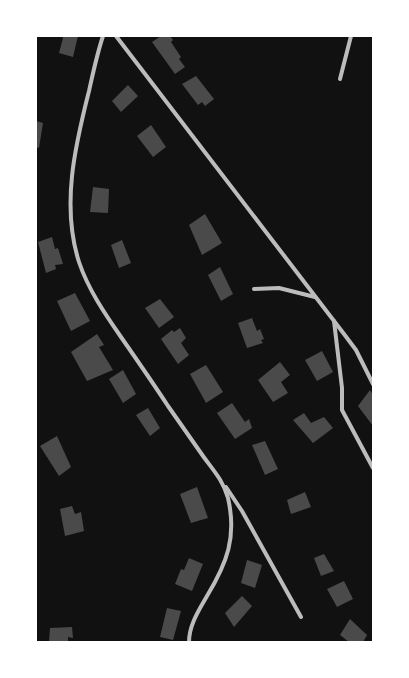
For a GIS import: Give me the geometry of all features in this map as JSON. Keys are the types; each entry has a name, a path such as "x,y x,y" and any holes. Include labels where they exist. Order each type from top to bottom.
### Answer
{"street":[{"path":"103,36 72,169 70,202 72,235 79,262 90,287 106,315 242,511 301,617"},
{"path":"116,36 334,320 356,350 373,384"},
{"path":"340,79 351,36"},
{"path":"254,289 280,288 316,297"},
{"path":"334,320 342,388 342,410 373,468"},
{"path":"189,642 189,634 198,611 225,564 231,540 231,516 228,498 222,482"}],"building":[{"path":"62,36 78,36 73,57 59,53 63,38"},
{"path":"161,36 170,36 173,40 171,42 181,57 179,59 185,67 175,74 152,42"},
{"path":"196,76 214,99 205,106 202,102 198,105 182,84"},
{"path":"128,85 138,96 121,112 112,101"},
{"path":"36,121 43,123 39,148 36,147"},
{"path":"151,125 166,147 153,157 137,136"},
{"path":"93,187 109,189 108,213 90,212"},
{"path":"205,214 222,243 202,255 189,225"},
{"path":"52,237 55,249 58,248 63,264 55,265 56,269 46,273 38,242"},
{"path":"122,240 131,263 119,268 111,245"},
{"path":"220,267 233,294 221,301 208,275"},
{"path":"75,293 90,321 71,331 57,301"},
{"path":"160,299 174,317 159,328 145,308"},
{"path":"252,318 257,331 260,329 264,339 261,340 263,343 247,348 238,323"},
{"path":"180,328 186,338 181,343 189,355 178,364 161,339 172,330 174,332"},
{"path":"97,334 104,345 99,347 113,370 87,381 71,352"},
{"path":"322,351 333,372 317,381 305,360"},
{"path":"280,362 290,375 281,382 288,393 273,402 258,380"},
{"path":"206,365 223,392 206,403 190,374"},
{"path":"123,370 136,394 123,403 109,379"},
{"path":"370,390 373,395 373,426 358,406"},
{"path":"232,403 245,422 249,419 252,428 235,439 217,413"},
{"path":"148,408 160,428 150,436 136,415"},
{"path":"304,413 311,423 324,417 333,428 313,443 293,420"},
{"path":"57,436 71,467 59,476 40,446"},
{"path":"265,441 278,469 265,475 252,445"},
{"path":"197,487 208,518 191,523 180,494"},
{"path":"305,492 311,507 291,514 287,500"},
{"path":"72,506 75,514 81,512 84,531 65,536 60,509"},
{"path":"324,554 334,571 321,576 314,558"},
{"path":"189,558 203,564 192,591 175,584 181,569 184,570"},
{"path":"247,560 262,565 255,588 241,583"},
{"path":"344,581 353,599 337,607 327,589"},
{"path":"242,596 252,606 234,627 225,613"},
{"path":"167,608 181,611 173,640 160,637"},
{"path":"350,619 367,635 363,642 349,642 340,635"},
{"path":"72,627 73,638 68,637 68,642 49,642 50,628"}]}
